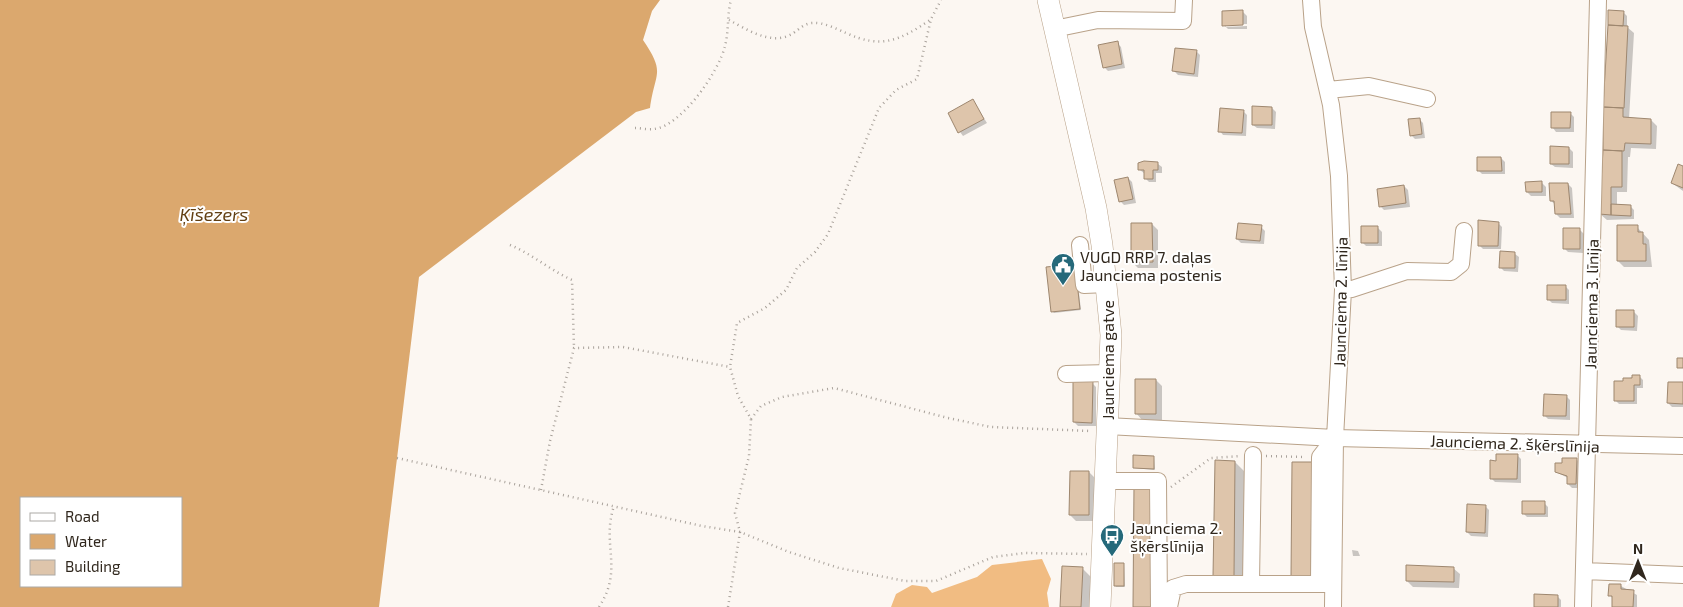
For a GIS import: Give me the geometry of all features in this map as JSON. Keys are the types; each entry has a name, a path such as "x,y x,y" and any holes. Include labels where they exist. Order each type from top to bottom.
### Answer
{"main road":[{"name":"Jaunciema gatve","path":"1048,0 1096,208 1107,284 1110,374 1100,607"}],"street":[{"path":"1054,30 1098,20 1183,21 1184,0"},
{"name":"Jaunciema 2. līnija","path":"1311,0 1312,27 1319,61 1328,90 1339,176 1344,290 1326,584 1333,607"},
{"name":"Jaunciema 3. līnija","path":"1583,607 1598,0"},
{"path":"1328,90 1369,86 1427,99"},
{"path":"1344,290 1407,271 1451,272 1462,264 1464,231"},
{"path":"1080,245 1084,285 1107,284"},
{"path":"1066,374 1110,374"},
{"name":"Jaunciema 2. šķērslīnija","path":"1107,429 1335,438 1683,446"},
{"path":"1169,607 1173,588 1180,586 1326,584 1320,457 1335,438"},
{"path":"1251,584 1253,455"},
{"path":"1105,481 1158,481 1158,607"},
{"path":"1584,571 1683,575"}],"path":[{"path":"635,128 656,129 676,119 698,94 720,63 731,0"},
{"path":"751,419 738,396 730,367 737,323 765,308 786,290 797,268 815,252 828,234 879,108 896,90 917,80 931,19 941,0"},
{"path":"729,20 765,37 788,36 803,26 813,23 837,29 862,40 886,42 913,31 931,19"},
{"path":"510,245 528,252 549,270 572,280 574,348 550,441 541,490"},
{"path":"574,348 623,347 730,367"},
{"path":"728,607 740,532 735,513 748,456 751,419 761,406 782,397 834,388 990,426 1107,429"},
{"path":"1171,496 1171,487 1211,458 1253,455 1320,457"},
{"path":"397,458 702,526 740,532 789,552 840,568 905,581 936,581 993,557 1025,553 1102,555"},
{"path":"599,607 608,593 613,571 609,521 614,506"}],"shaded area":[{"path":"1042,559 1051,579 1047,593 1049,607 891,607 896,594 912,585 927,587 932,593 977,577 992,565"}],"water":[{"name":"Ķīšezers","path":"0,0 660,0 652,11 643,40 657,67 650,108 636,112 419,277 379,607 0,607"}],"building":[{"path":"1243,10 1243,25 1222,26 1222,11"},
{"path":"1608,10 1624,11 1623,26 1608,25"},
{"path":"1608,25 1628,26 1624,108 1603,107"},
{"path":"1118,41 1122,64 1103,68 1098,45"},
{"path":"1175,48 1197,50 1194,74 1172,71"},
{"path":"973,99 984,119 958,133 948,113"},
{"path":"1252,106 1272,107 1272,125 1252,125"},
{"path":"1603,107 1623,108 1623,117 1651,119 1651,144 1625,143 1624,151 1603,150"},
{"path":"1220,108 1244,110 1242,133 1218,132"},
{"path":"1551,112 1571,112 1570,128 1551,128"},
{"path":"1420,118 1422,134 1410,136 1408,119"},
{"path":"1550,146 1569,147 1569,164 1550,164"},
{"path":"1603,150 1622,151 1622,187 1611,187 1611,215 1599,214"},
{"path":"1477,157 1501,157 1502,171 1477,171"},
{"path":"1144,161 1158,162 1158,170 1153,170 1153,179 1144,179 1144,170 1138,170 1138,163"},
{"path":"1678,164 1683,166 1683,188 1671,183"},
{"path":"1128,177 1133,199 1119,202 1114,180"},
{"path":"1542,181 1542,192 1526,192 1525,182"},
{"path":"1549,183 1568,183 1571,214 1555,214 1554,201 1550,201"},
{"path":"1404,185 1406,203 1379,207 1377,189"},
{"path":"1611,204 1631,205 1631,216 1611,215"},
{"path":"1478,220 1499,222 1498,246 1478,246"},
{"path":"1131,223 1152,223 1153,262 1131,263"},
{"path":"1238,223 1262,225 1260,241 1236,239"},
{"path":"1617,225 1638,225 1638,232 1643,232 1643,244 1646,244 1646,261 1617,261"},
{"path":"1361,226 1378,226 1378,243 1361,243"},
{"path":"1563,228 1580,228 1580,249 1563,249"},
{"path":"1500,251 1515,252 1515,268 1499,268"},
{"name":"VUGD RRP 7. daļas Jaunciema postenis","path":"1075,264 1080,309 1051,312 1046,267"},
{"path":"1547,285 1566,285 1566,300 1547,300"},
{"path":"1616,310 1634,310 1634,327 1616,327"},
{"path":"1677,358 1683,358 1683,368 1677,368"},
{"path":"1632,375 1640,375 1640,385 1634,385 1634,401 1614,401 1614,381 1632,378"},
{"path":"1135,379 1156,379 1156,414 1135,414"},
{"path":"1073,381 1093,381 1092,423 1073,422"},
{"path":"1668,382 1683,382 1683,404 1667,403"},
{"path":"1544,394 1567,395 1566,416 1543,416"},
{"path":"1496,454 1518,454 1517,479 1490,479 1490,460 1496,461"},
{"path":"1133,455 1154,456 1154,469 1133,468"},
{"path":"1562,458 1577,458 1576,484 1567,484 1567,476 1555,472 1555,463 1562,463"},
{"path":"1215,460 1235,461 1234,576 1213,576"},
{"path":"1292,462 1312,462 1311,577 1291,577"},
{"path":"1070,471 1089,471 1089,515 1069,515"},
{"path":"1134,485 1154,485 1153,607 1133,607"},
{"path":"1522,501 1545,501 1545,514 1522,514"},
{"path":"1467,504 1486,505 1485,533 1466,532"},
{"path":"1114,563 1124,563 1124,586 1114,586"},
{"path":"1406,565 1454,567 1454,582 1406,581"},
{"path":"1062,566 1083,567 1081,607 1060,607"},
{"path":"1609,584 1621,584 1621,589 1634,590 1633,607 1612,607 1612,596 1608,596"},
{"path":"1534,594 1558,595 1558,607 1534,607"}],"place":[{"name":"VUGD RRP 7. daļas Jaunciema postenis","path":"1063,286"},
{"name":"Jaunciema 2. šķērslīnija","path":"1112,557"}]}
